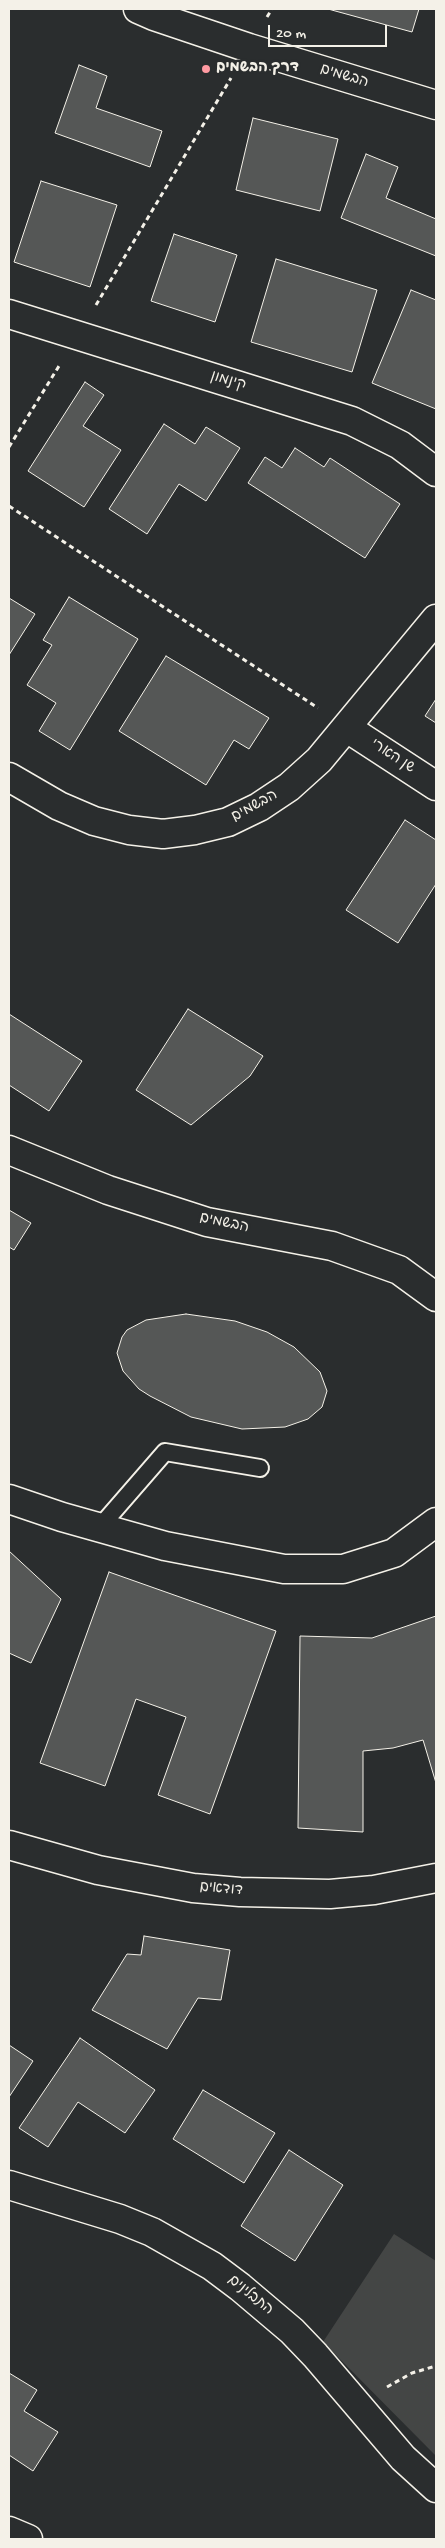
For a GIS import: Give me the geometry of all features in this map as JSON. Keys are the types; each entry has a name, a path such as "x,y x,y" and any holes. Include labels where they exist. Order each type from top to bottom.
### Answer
{"street":[{"name":"הבשמים","path":"138,9 249,48 436,105"},
{"name":"קינמון","path":"9,314 352,421 400,445 436,472"},
{"name":"הבשמים","path":"9,777 58,806 94,821 129,830 163,834 196,830 228,822 259,808 289,786 319,760 436,619"},
{"name":"שן הארי","path":"347,728 436,786"},
{"name":"הבשמים","path":"9,1150 108,1190 208,1222 332,1246 399,1270 436,1298"},
{"path":"9,1499 99,1528 165,1546 284,1569 343,1569 394,1553 436,1522"},
{"name":"דודאים","path":"9,1844 98,1870 193,1888 240,1892 330,1894 374,1890 436,1878"},
{"name":"התבלינים","path":"9,2185 120,2219 152,2232 212,2266 292,2331 315,2355 403,2458 436,2488"},
{"path":"9,2531 28,2539"}],"lane":[{"path":"99,1528 164,1452 260,1468"}],"path":[{"path":"9,448 78,336 272,9"},
{"path":"9,506 347,728"},
{"path":"356,2405 412,2372 436,2366"}],"shaded area":[{"path":"394,2234 436,2261 436,2456 323,2342"}],"building":[{"path":"328,9 419,9 412,32"},
{"path":"79,65 107,76 96,108 162,131 150,167 55,133"},
{"path":"253,118 338,139 320,211 236,190"},
{"path":"366,154 398,167 386,198 436,219 436,256 341,218"},
{"path":"41,181 117,205 90,287 14,262"},
{"path":"174,234 237,255 215,322 151,301"},
{"path":"276,259 377,290 352,372 251,342"},
{"path":"411,290 436,300 436,409 372,383"},
{"path":"85,382 104,395 83,426 121,450 84,507 28,471"},
{"path":"164,424 195,444 206,427 240,448 206,501 179,484 147,534 109,509"},
{"path":"295,448 324,467 330,458 400,504 365,558 248,483 265,457 282,468"},
{"path":"69,597 138,639 70,750 39,731 56,703 27,685 52,645 43,640"},
{"path":"9,598 35,614 9,655"},
{"path":"166,656 269,718 249,749 234,740 206,785 119,731"},
{"path":"436,699 436,723 425,716"},
{"path":"405,820 436,840 436,884 398,943 346,910"},
{"path":"188,1009 263,1056 250,1076 191,1125 136,1090"},
{"path":"9,1014 82,1061 49,1111 9,1085"},
{"path":"9,1210 31,1223 14,1250 9,1247"},
{"path":"186,1314 235,1321 267,1332 294,1347 320,1372 327,1391 322,1407 308,1419 285,1427 242,1429 191,1417 139,1389 123,1371 117,1353 122,1337 127,1330 146,1320"},
{"path":"9,1551 61,1599 31,1663 9,1653"},
{"path":"109,1572 276,1631 210,1814 158,1795 186,1717 136,1699 105,1786 40,1763"},
{"path":"436,1616 436,1783 423,1740 393,1748 363,1751 363,1832 298,1828 300,1636 372,1638"},
{"path":"144,1936 230,1950 221,2000 198,1998 167,2049 92,2010 127,1954 141,1955"},
{"path":"80,2038 155,2090 125,2133 78,2102 48,2147 19,2128"},
{"path":"9,2045 33,2061 9,2097"},
{"path":"203,2090 275,2133 244,2183 173,2139"},
{"path":"289,2150 343,2185 295,2261 241,2226"},
{"path":"9,2373 37,2390 24,2411 58,2432 33,2471 9,2455"}],"place":[{"name":"דרך הבשמים","path":"206,69"}]}
